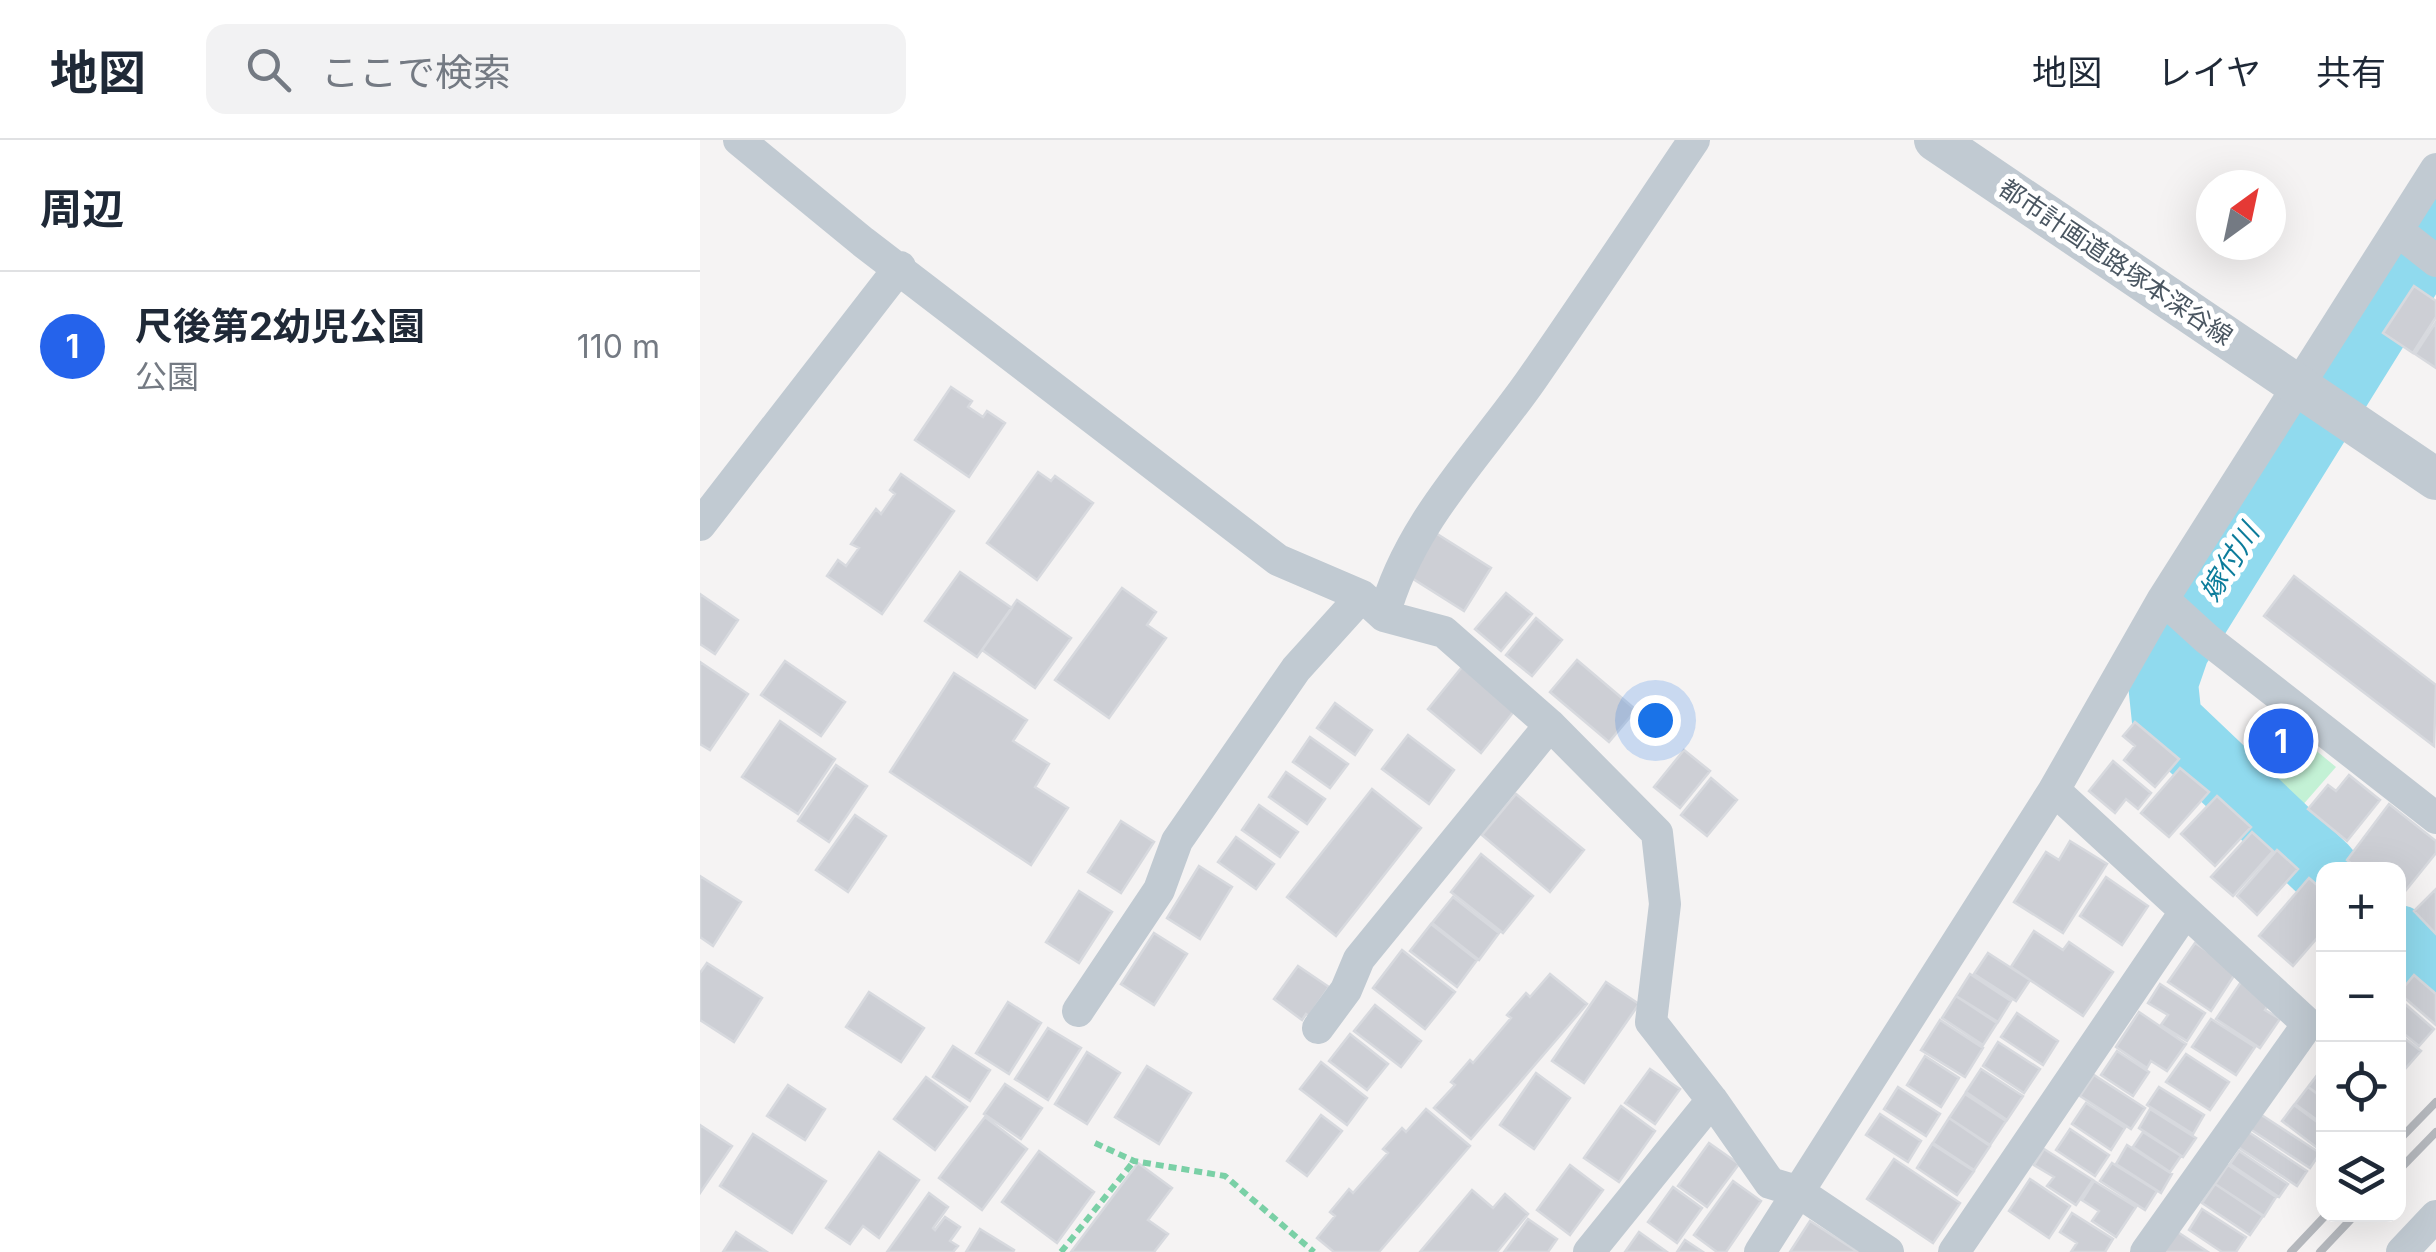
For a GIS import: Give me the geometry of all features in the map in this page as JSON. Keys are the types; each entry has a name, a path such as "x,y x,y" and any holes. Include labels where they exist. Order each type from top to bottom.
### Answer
{"street":[{"path":"740,140 863,242 1278,560 1373,606 1444,632 1550,724 1658,833 1665,904 1651,1022 1770,1182 1796,1191 1888,1252"},
{"path":"1078,1011 1159,890 1177,841 1296,669 1373,606 1394,580 1431,514 1531,381 1694,140"},
{"name":"都市計画道路塚本深谷線","path":"1934,140 2436,479"},
{"path":"1760,1252 2054,790 2163,599 2436,170"},
{"path":"2398,232 2434,260"},
{"path":"700,525 900,267"},
{"path":"2163,599 2207,639 2436,818"},
{"path":"1318,1028 1346,990 1359,959 1550,724"},
{"path":"2054,790 2308,1024 2146,1252"},
{"path":"1954,1252 2185,912"},
{"path":"1589,1252 1712,1100"},
{"path":"2402,1252 2436,1216"}],"path":[{"path":"1096,1143 1134,1161 1225,1176 1314,1252"},
{"path":"1061,1252 1134,1161"}],"green space":[{"path":"2274,716 2336,767 2294,815 2240,766"}],"building":[{"path":"2414,286 2436,301 2436,317 2413,353 2383,333"},
{"path":"2436,322 2436,368 2415,354"},
{"path":"951,387 972,401 968,407 983,417 987,411 1005,423 969,477 915,440"},
{"path":"1038,472 1051,481 1055,476 1093,503 1037,580 987,543"},
{"path":"901,474 954,511 882,614 827,576 838,560 846,566 859,548 851,544 876,509 881,514 895,494 890,490"},
{"path":"1434,532 1491,568 1464,611 1407,575"},
{"path":"960,572 1012,608 977,657 925,621"},
{"path":"2294,576 2436,685 2434,746 2264,616"},
{"path":"1122,588 1156,612 1147,625 1166,638 1109,718 1055,680"},
{"path":"1506,593 1532,614 1501,651 1475,629"},
{"path":"700,594 738,620 715,654 700,644"},
{"path":"1017,600 1071,638 1035,688 982,650"},
{"path":"1536,618 1562,640 1532,676 1506,655"},
{"path":"1577,660 1636,710 1609,742 1550,692"},
{"path":"785,661 845,702 821,736 761,695"},
{"path":"700,662 748,694 710,750 700,744"},
{"path":"1462,667 1515,710 1481,753 1428,709"},
{"path":"954,673 1027,720 1013,741 1049,764 1035,787 1068,808 1031,865 890,772"},
{"path":"1335,703 1372,730 1355,755 1317,728"},
{"path":"780,721 835,759 798,814 742,777"},
{"path":"2135,722 2179,759 2155,787 2124,760 2135,746 2123,736"},
{"path":"1408,735 1454,770 1429,804 1382,769"},
{"path":"1310,737 1348,764 1330,788 1293,762"},
{"path":"1684,750 1710,771 1680,808 1654,787"},
{"path":"2113,761 2151,793 2138,809 2126,799 2115,813 2089,791"},
{"path":"836,765 867,786 829,842 798,821"},
{"path":"2180,768 2209,792 2169,837 2141,813"},
{"path":"1286,772 1325,799 1307,824 1269,797"},
{"path":"2349,775 2380,800 2347,841 2308,809 2328,785 2336,791"},
{"path":"1711,778 1737,800 1707,836 1681,815"},
{"path":"1372,789 1421,828 1336,936 1287,897"},
{"path":"1516,794 1584,850 1550,892 1482,835"},
{"path":"2217,796 2251,827 2215,866 2181,834"},
{"path":"2389,804 2436,841 2436,853 2406,890 2406,862 2347,860"},
{"path":"1259,805 1298,832 1280,857 1242,830"},
{"path":"855,815 886,836 848,892 816,870"},
{"path":"1121,821 1154,842 1121,893 1088,872"},
{"path":"2252,832 2273,851 2233,896 2211,877"},
{"path":"1236,837 1274,864 1256,889 1218,862"},
{"path":"2070,841 2107,864 2063,933 2014,902 2046,852 2059,860"},
{"path":"2277,850 2298,869 2257,915 2237,896"},
{"path":"1481,854 1533,896 1503,933 1451,892"},
{"path":"1199,866 1232,887 1200,939 1167,918"},
{"path":"700,876 741,902 713,946 700,937"},
{"path":"2106,877 2148,906 2122,945 2080,916"},
{"path":"2309,878 2316,884 2316,939 2293,966 2259,936"},
{"path":"2436,889 2436,934 2414,911"},
{"path":"1079,891 1112,912 1079,963 1046,942"},
{"path":"1453,897 1499,933 1479,960 1432,923"},
{"path":"1431,924 1477,960 1457,987 1410,951"},
{"path":"2034,931 2063,950 2069,942 2113,972 2083,1016 2011,967"},
{"path":"1154,933 1187,954 1154,1005 1121,984"},
{"path":"2195,943 2237,971 2211,1011 2168,982"},
{"path":"1402,950 1455,992 1425,1029 1373,988"},
{"path":"1988,953 2030,980 2016,1001 1974,974"},
{"path":"707,963 762,998 734,1042 700,1020 700,973"},
{"path":"1298,966 1329,987 1302,1020 1274,999"},
{"path":"1550,974 1587,1004 1471,1139 1434,1108 1455,1085 1451,1082 1470,1060 1473,1063 1511,1018 1507,1015 1526,993 1530,997"},
{"path":"1970,974 2011,1001 1998,1022 1956,996"},
{"path":"2414,975 2436,994 2436,1025 2406,999 2406,985"},
{"path":"1606,982 1639,1004 1584,1083 1552,1061"},
{"path":"2241,982 2270,1002 2265,1010 2280,1019 2260,1048 2216,1019"},
{"path":"2160,984 2205,1013 2187,1041 2161,1025 2168,1015 2148,1003"},
{"path":"869,992 924,1028 901,1062 846,1027"},
{"path":"1956,996 1997,1023 1983,1045 1942,1018"},
{"path":"1008,1002 1041,1023 1009,1074 976,1053"},
{"path":"1375,1005 1421,1041 1401,1067 1354,1031"},
{"path":"2406,1005 2434,1029 2419,1046 2406,1035"},
{"path":"2139,1012 2186,1044 2167,1071 2151,1061 2147,1068 2116,1047"},
{"path":"2017,1013 2058,1041 2043,1065 2001,1037"},
{"path":"2211,1019 2255,1047 2236,1075 2192,1047"},
{"path":"1940,1020 1983,1048 1965,1077 1921,1050"},
{"path":"1048,1028 1081,1048 1048,1100 1015,1079"},
{"path":"1350,1034 1388,1064 1367,1090 1329,1061"},
{"path":"2406,1039 2421,1051 2406,1068"},
{"path":"1998,1042 2040,1069 2024,1093 1983,1066"},
{"path":"953,1046 990,1070 970,1101 933,1077"},
{"path":"2117,1051 2149,1072 2133,1096 2101,1075"},
{"path":"1087,1052 1120,1073 1087,1124 1055,1104"},
{"path":"2186,1054 2229,1082 2210,1110 2166,1082"},
{"path":"1925,1056 1959,1078 1941,1107 1907,1085"},
{"path":"1321,1062 1367,1098 1347,1125 1300,1089"},
{"path":"1147,1066 1191,1093 1159,1144 1115,1117"},
{"path":"1650,1069 1680,1089 1655,1124 1625,1103"},
{"path":"1981,1069 2023,1096 2007,1120 1966,1092"},
{"path":"1536,1073 1570,1098 1534,1149 1500,1125"},
{"path":"2094,1075 2145,1108 2131,1129 2080,1096"},
{"path":"926,1077 967,1107 935,1150 894,1119"},
{"path":"2316,1077 2316,1092 2308,1087"},
{"path":"1005,1084 1042,1108 1021,1139 984,1114"},
{"path":"788,1085 825,1109 805,1140 767,1116"},
{"path":"1898,1087 1940,1114 1926,1136 1884,1109"},
{"path":"2159,1087 2204,1115 2193,1134 2147,1105"},
{"path":"2308,1087 2316,1093 2316,1119 2295,1104"},
{"path":"1965,1094 2006,1121 1990,1145 1949,1118"},
{"path":"2086,1103 2125,1128 2111,1150 2072,1124"},
{"path":"2294,1105 2316,1121 2316,1147 2282,1121"},
{"path":"1621,1106 1655,1131 1619,1182 1584,1158"},
{"path":"1426,1109 1470,1146 1379,1252 1334,1252 1317,1238 1335,1216 1330,1212 1349,1189 1353,1193 1388,1153 1383,1149 1402,1128 1406,1132"},
{"path":"2150,1109 2196,1138 2183,1157 2139,1128"},
{"path":"1880,1114 1921,1141 1908,1162 1866,1135"},
{"path":"2260,1114 2316,1150 2316,1159 2310,1168 2250,1129"},
{"path":"1321,1115 1342,1131 1307,1176 1287,1161"},
{"path":"985,1117 1027,1149 982,1210 939,1178"},
{"path":"1949,1118 1990,1146 1974,1170 1933,1143"},
{"path":"700,1125 732,1146 700,1193"},
{"path":"2070,1129 2109,1155 2095,1176 2056,1150"},
{"path":"2247,1131 2307,1171 2297,1186 2238,1147"},
{"path":"2143,1132 2181,1156 2170,1172 2133,1147"},
{"path":"753,1134 826,1181 792,1233 720,1186"},
{"path":"1709,1143 1739,1164 1707,1207 1678,1186"},
{"path":"1932,1144 1974,1171 1957,1195 1917,1168"},
{"path":"2127,1145 2172,1174 2161,1193 2116,1164"},
{"path":"2044,1149 2093,1180 2076,1205 2047,1186 2054,1177 2034,1165"},
{"path":"1039,1151 1094,1192 1057,1243 1002,1202"},
{"path":"2239,1151 2288,1184 2279,1197 2230,1164"},
{"path":"879,1152 919,1180 879,1238 863,1226 850,1244 826,1228"},
{"path":"1894,1159 1960,1203 1933,1243 1867,1199"},
{"path":"1138,1163 1172,1188 1148,1220 1168,1234 1154,1252 1071,1252"},
{"path":"2112,1163 2157,1191 2145,1210 2100,1181"},
{"path":"1570,1165 1603,1190 1570,1235 1537,1210"},
{"path":"2228,1165 2276,1197 2264,1216 2215,1184"},
{"path":"2030,1179 2070,1206 2049,1238 2009,1211"},
{"path":"1733,1181 1761,1201 1726,1252 1717,1252 1694,1235"},
{"path":"2094,1181 2136,1207 2116,1237 2092,1221 2099,1211 2082,1200"},
{"path":"2215,1184 2263,1216 2250,1235 2202,1203"},
{"path":"1673,1187 1702,1208 1677,1243 1648,1222"},
{"path":"1472,1190 1493,1208 1505,1194 1528,1214 1497,1252 1420,1252"},
{"path":"929,1193 948,1207 933,1228 945,1217 960,1227 950,1241 958,1246 953,1252 887,1252"},
{"path":"2202,1209 2246,1237 2236,1252 2222,1252 2189,1230"},
{"path":"2072,1213 2113,1239 2105,1252 2071,1252 2077,1243 2060,1232"},
{"path":"1528,1219 1557,1239 1548,1252 1504,1252"},
{"path":"1810,1221 1858,1252 1790,1252"},
{"path":"980,1229 1014,1250 1013,1252 966,1252"},
{"path":"2176,1231 2208,1252 2162,1252"},
{"path":"736,1232 767,1252 723,1252"},
{"path":"1639,1232 1667,1252 1625,1252"},
{"path":"1685,1240 1703,1252 1677,1252"}],"waterway":[{"name":"嫁付川","path":"2316,862 2167,721 2163,683 2175,648 2436,228"},
{"name":"嫁付川","path":"2406,948 2436,976"}],"railway":[{"path":"2406,1133 2436,1102"},
{"path":"2406,1163 2436,1132"},
{"path":"2291,1252 2319,1222"},
{"path":"2320,1252 2348,1222"}],"place":[{"name":"尺後第2幼児公園","path":"2281,741"}]}
